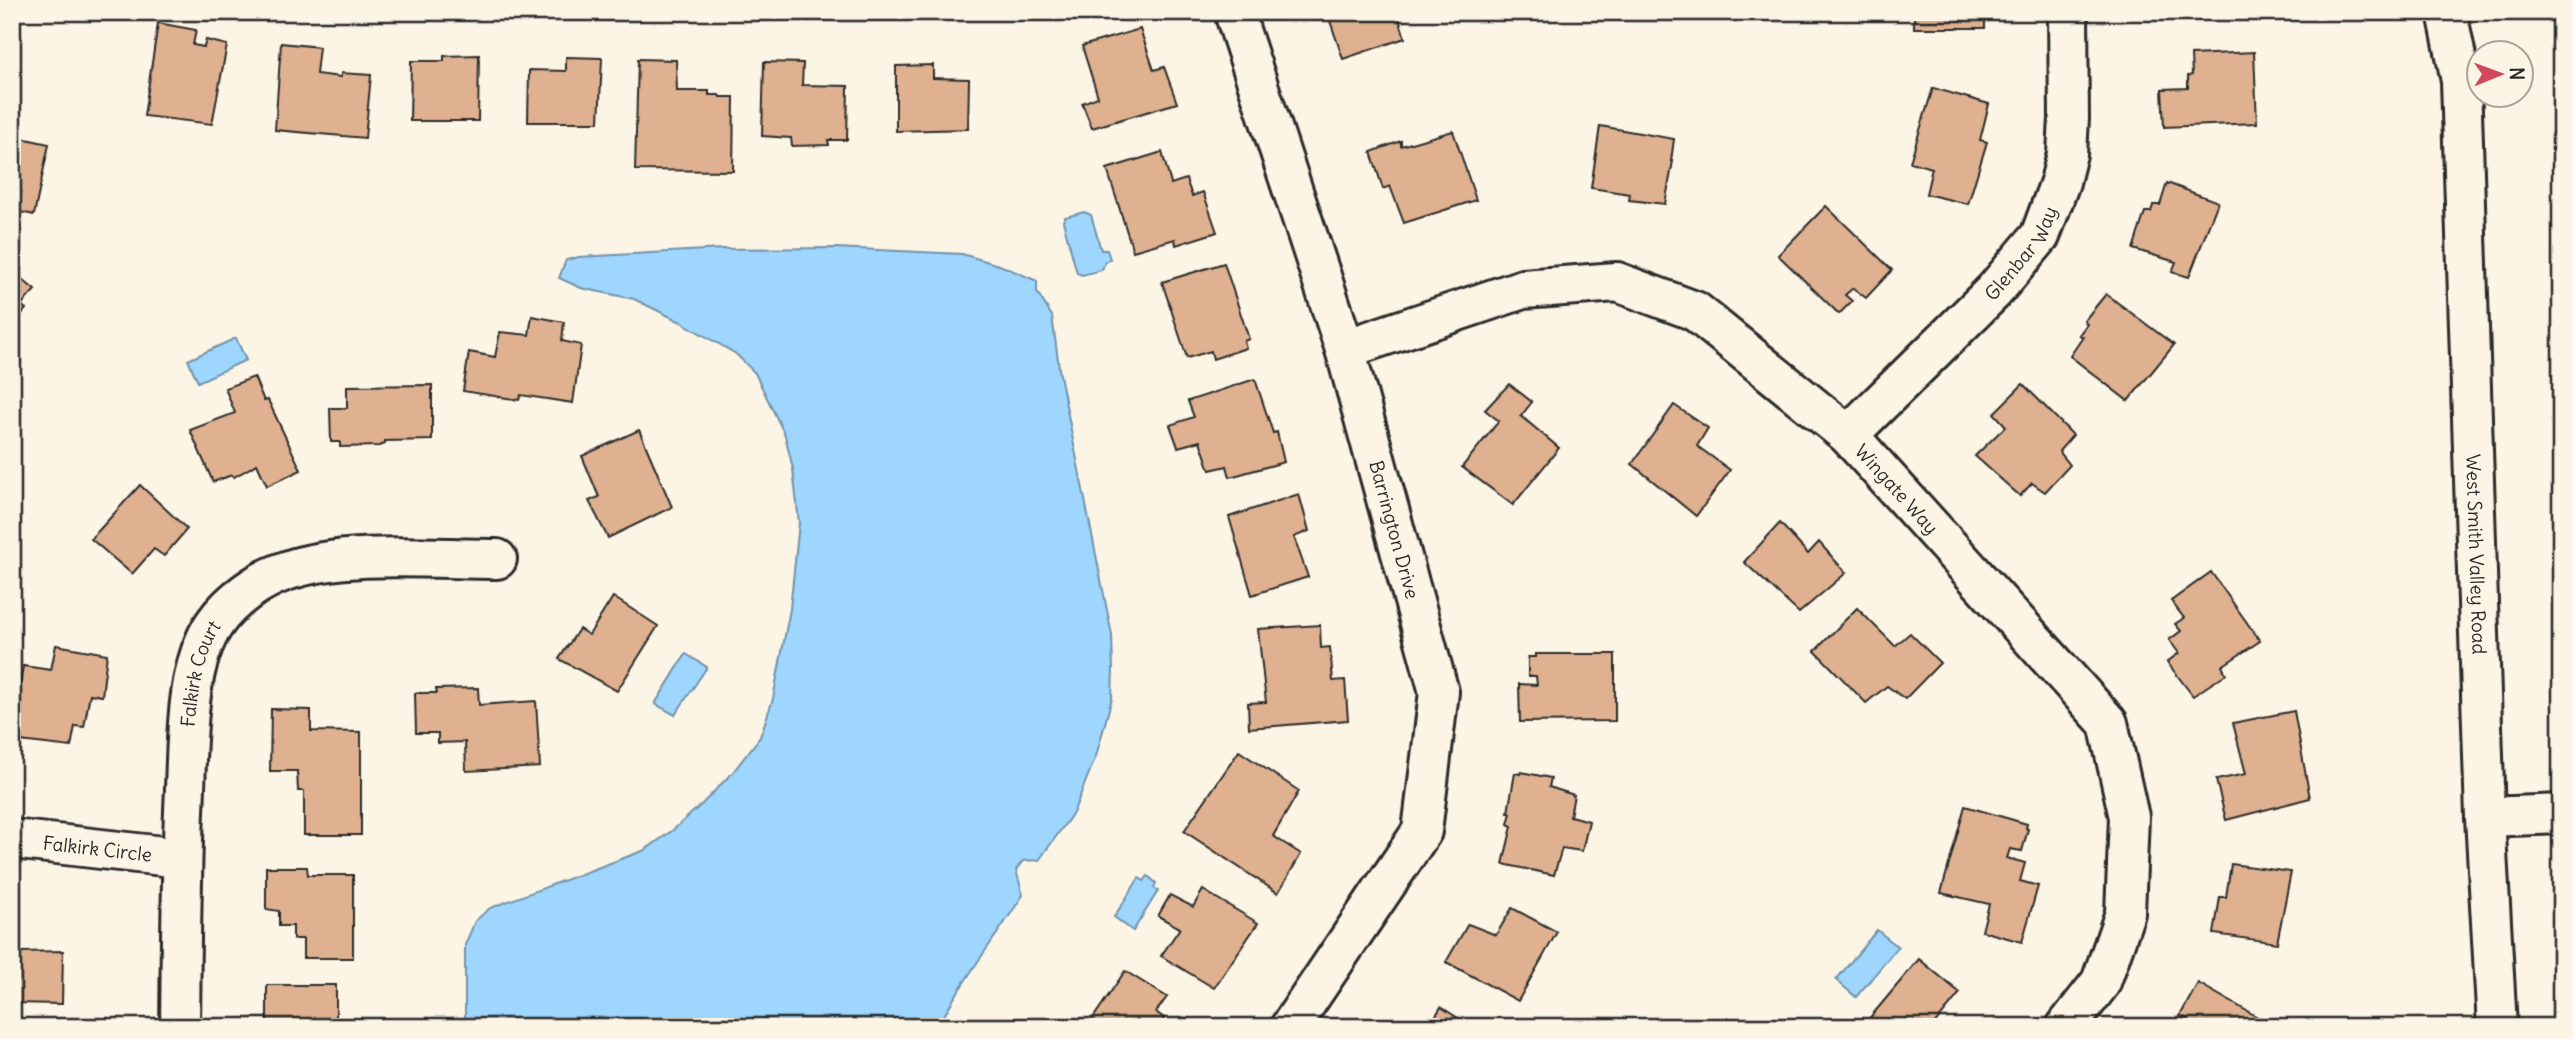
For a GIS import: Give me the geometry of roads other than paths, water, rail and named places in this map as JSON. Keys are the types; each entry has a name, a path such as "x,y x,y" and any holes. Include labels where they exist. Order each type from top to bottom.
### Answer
{"street":[{"name":"Barrington Drive","path":"1234,12 1345,349 1439,692 1422,831 1290,1027"},
{"name":"Glenbar Way","path":"1848,435 1994,291 2040,236 2060,182 2067,153 2068,12"},
{"name":"West Smith Valley Road","path":"2447,12 2461,82 2485,817 2497,1027"},
{"name":"West Smith Valley Road","path":"2461,82 2476,12"},
{"name":"Wingate Way","path":"1345,349 1523,289 1617,282 1695,311 1848,435 2108,723 2129,817 2125,913 2101,982 2066,1027"},
{"name":"Falkirk Court","path":"180,1027 181,858 188,717 196,673 214,625 229,607 264,580 284,571 328,560 497,559"},
{"path":"2485,817 2561,814"},
{"name":"Falkirk Circle","path":"12,839 181,858"}],"water":[{"path":"1084,212 1091,215 1101,250 1107,250 1110,259 1105,262 1102,270 1082,275 1077,273 1063,221 1065,217"},
{"path":"836,248 962,254 1002,266 1037,281 1037,292 1052,316 1060,375 1112,635 1112,698 1096,756 1073,813 1039,860 1023,861 1016,870 1023,895 968,976 938,1027 465,1027 465,945 475,921 490,908 645,850 703,803 733,772 760,737 773,699 790,609 799,523 793,469 785,435 755,373 736,354 634,299 581,288 559,278 566,260 723,249"},
{"path":"236,338 246,360 198,382 188,360"},
{"path":"686,654 707,667 675,715 655,704"},
{"path":"1148,876 1156,883 1154,888 1158,891 1133,931 1114,917 1139,878 1144,881"},
{"path":"1877,930 1898,947 1856,997 1836,980"}]}
